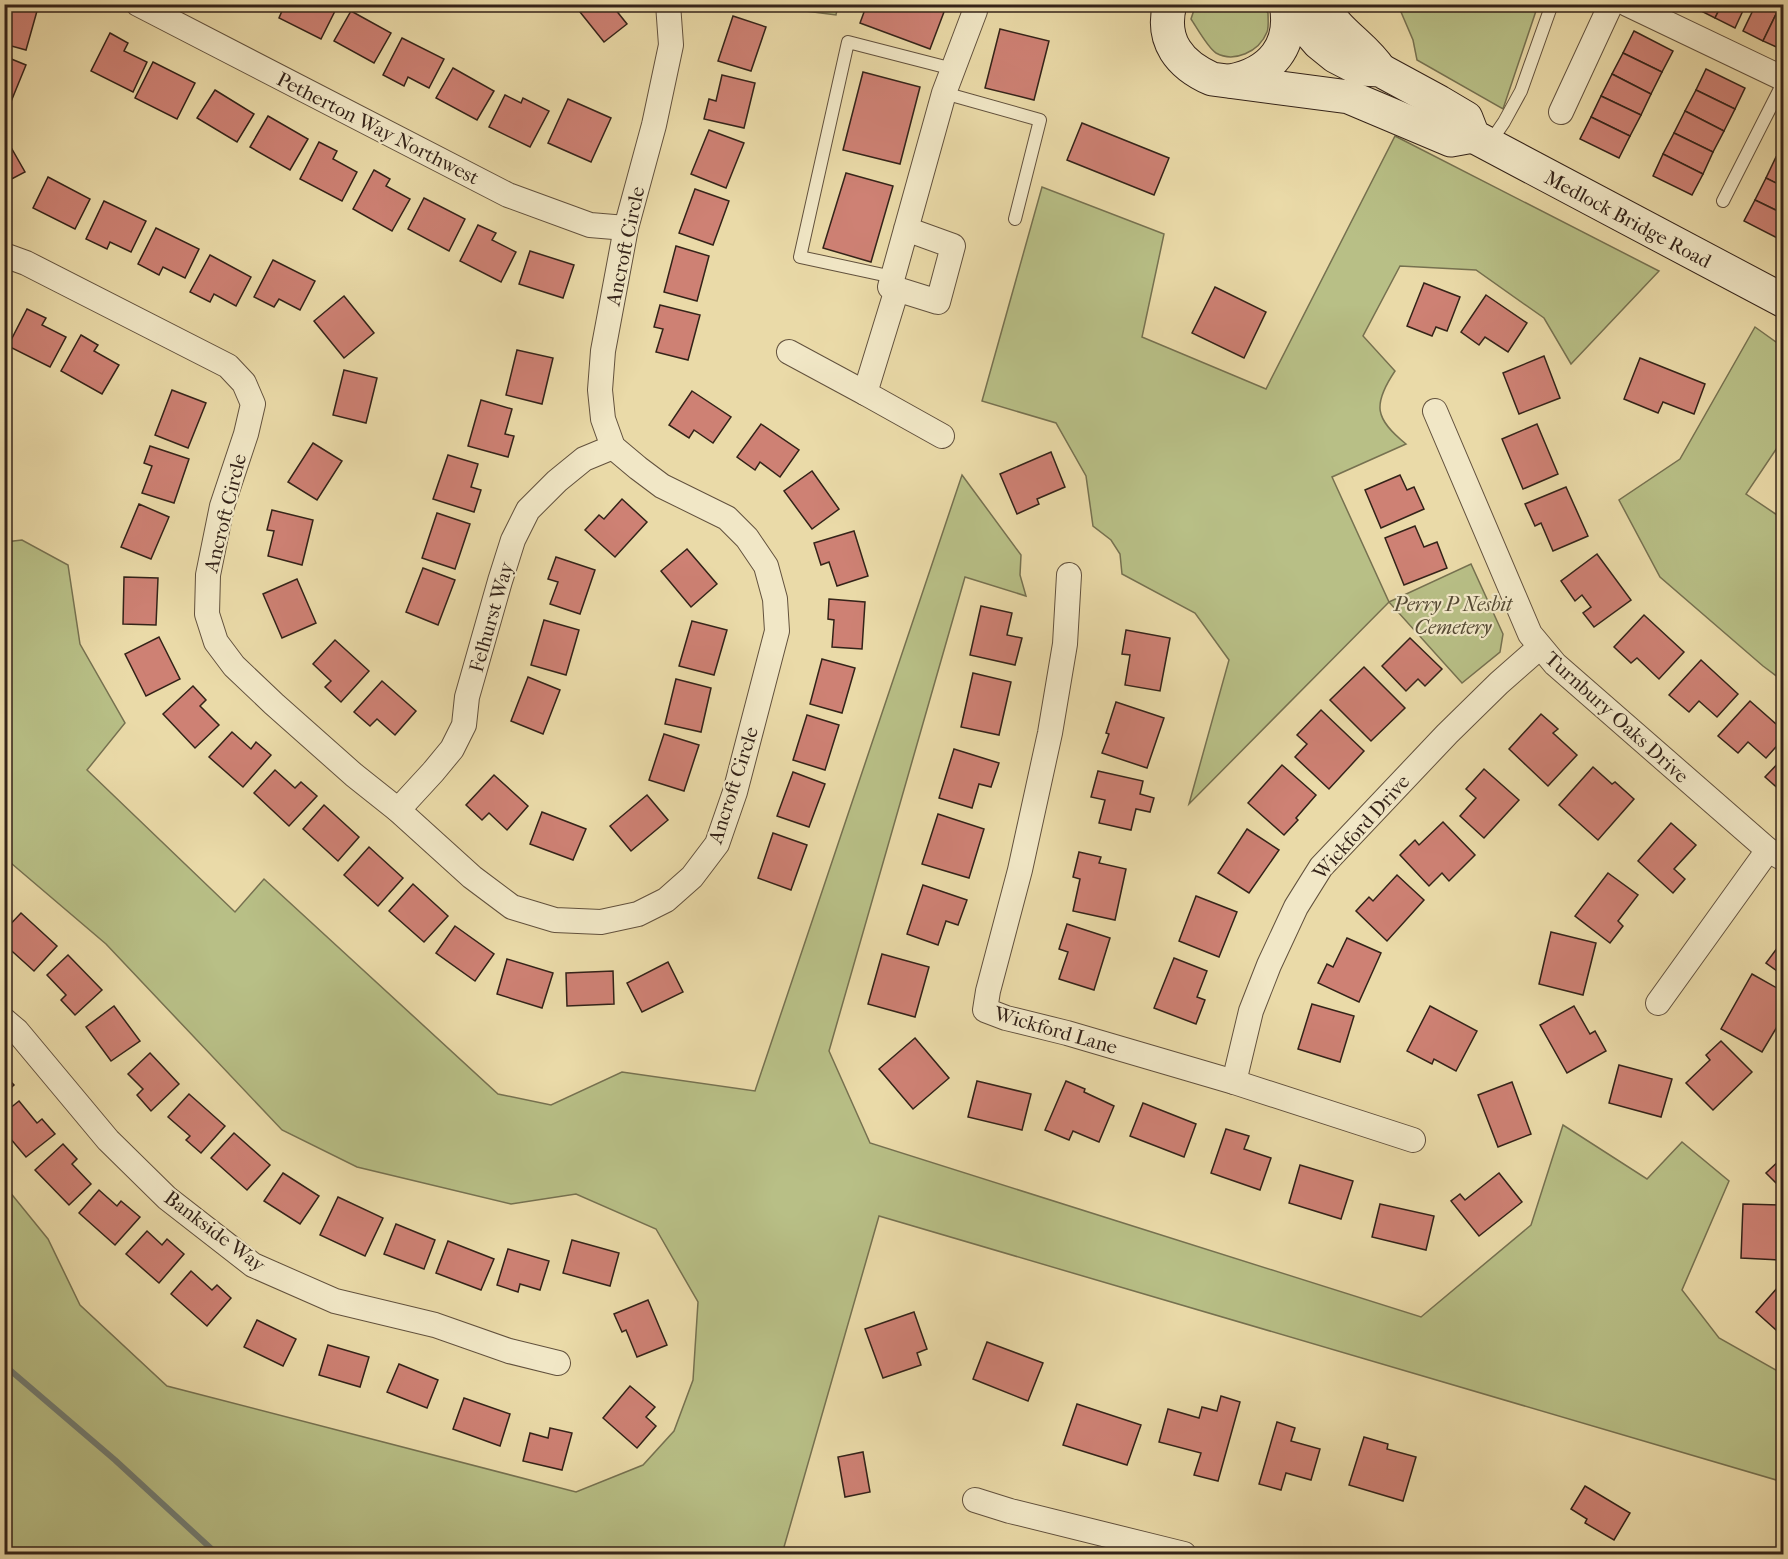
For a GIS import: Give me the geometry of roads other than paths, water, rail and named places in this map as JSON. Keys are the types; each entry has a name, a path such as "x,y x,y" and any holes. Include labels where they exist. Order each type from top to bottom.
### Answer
{"main road":[{"path":"1323,4 1339,28 1372,57 1380,69"},
{"name":"Medlock Bridge Road","path":"1287,5 1319,43 1335,56 1360,69 1380,69 1466,118 1481,141"},
{"name":"Medlock Bridge Road","path":"1229,81 1247,78 1263,70 1276,57 1285,42 1287,33 1287,5"},
{"name":"Medlock Bridge Road","path":"1162,12 1173,45 1182,60 1196,72 1212,79 1349,97 1451,140 1481,141 1784,301"}],"street":[{"name":"Petherton Way Northwest","path":"138,4 508,195 590,225 626,228"},
{"name":"Ancroft Circle","path":"4,255 26,263 228,366 244,383 253,404 246,434 222,506 208,575 207,614 216,642 234,666 354,776 398,810 472,877 512,908 555,920 601,922 638,915 666,900 692,877 717,844 735,792 777,631 775,599 766,566 747,538 728,518 662,486 638,468 613,447 603,419 600,390 603,351 626,228 654,125 671,45 668,4"},
{"path":"1561,112 1611,4"},
{"path":"1627,4 1784,80"},
{"path":"865,393 895,283 906,229 944,93 978,7"},
{"path":"895,283 938,302 952,246 906,229"},
{"path":"789,352 942,436"},
{"name":"Turnbury Oaks Drive","path":"1435,411 1530,634 1555,664 1776,855"},
{"name":"Felhurst Way","path":"398,810 452,749 464,725 467,697 500,581 513,540 528,510 556,481 584,459 613,447"},
{"name":"Wickford Lane","path":"1069,574 1065,644 1050,733 1020,870 985,1010 1006,1018 1067,1033 1234,1082 1413,1140"},
{"name":"Wickford Drive","path":"1234,1082 1251,1011 1269,965 1296,907 1322,867 1447,734 1540,647"},
{"path":"1658,1004 1776,855"},
{"name":"Bankside Way","path":"4,1020 17,1031 108,1140 168,1198 254,1265 334,1301 435,1325 510,1351 558,1363"},
{"path":"975,1500 1010,1511 1184,1554"}],"lane":[{"path":"1481,141 1504,122 1521,91 1552,4"},
{"path":"895,283 800,256 848,42 953,69"},
{"path":"1723,201 1784,80"},
{"path":"944,93 1040,120 1015,219"}],"waterway":[{"path":"4,1365 115,1460 217,1554"}],"park label":[{"name":"Perry P Nesbit Cemetery","path":"1453,616"}]}
